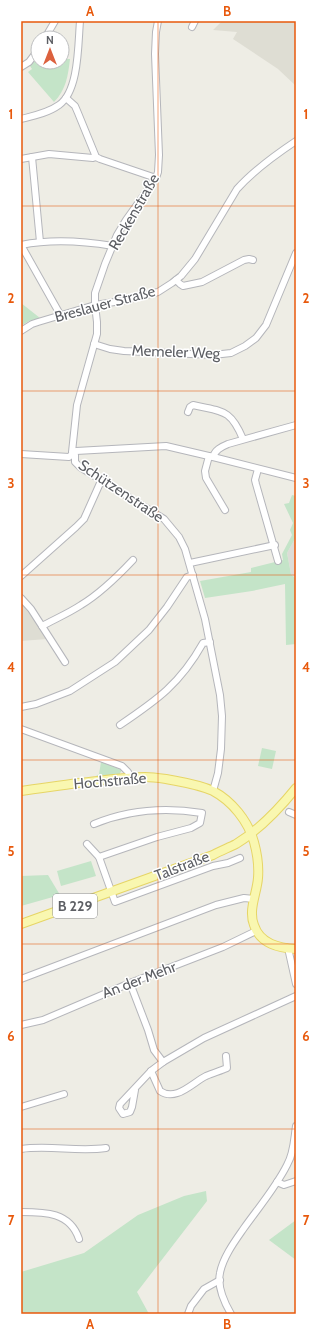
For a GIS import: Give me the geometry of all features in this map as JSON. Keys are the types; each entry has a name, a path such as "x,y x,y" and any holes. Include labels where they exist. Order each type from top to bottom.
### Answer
{"main road":[{"name":"Hochstraße","path":"21,791 146,777 195,784 213,791 224,798 234,809 251,833 255,847 258,869 252,919 256,931"},
{"name":"B 229","path":"251,833 281,807 296,788"},
{"name":"Talstraße","path":"21,924 111,893 213,855 234,845 251,833"},
{"path":"256,931 271,944 292,948"}],"street":[{"path":"50,30 55,21"},
{"path":"21,119 51,110 59,105 70,94 73,83 80,21"},
{"name":"Reckenstraße","path":"95,305 95,293 117,235 156,178 159,164 155,54 158,21"},
{"path":"21,67 30,61"},
{"path":"66,98 75,106 96,157"},
{"name":"Breslauer Straße","path":"21,331 32,324 95,305 121,301 158,292 176,280 195,259 237,189 244,181 270,159 296,141"},
{"path":"21,159 48,154 96,157 156,178"},
{"path":"32,157 40,242"},
{"path":"61,316 21,245 40,242 82,242 112,246"},
{"name":"Memeler Weg","path":"94,344 110,349 124,351 208,355 221,355 234,352 256,338 266,325 296,253"},
{"path":"176,280 183,286 202,282 244,260 253,260"},
{"name":"Schützenstraße","path":"95,305 97,326 94,344 77,405 72,452 75,455 75,462 101,481 164,519 182,542 193,575 210,642 218,683 222,716 219,766 213,791"},
{"path":"188,412 189,408 193,406 226,413 235,422 243,439"},
{"path":"225,510 206,478 205,471 211,456 222,446 296,425"},
{"path":"21,454 69,456 76,451 166,446 296,478"},
{"path":"258,469 255,480 275,545 278,561"},
{"path":"21,576 80,523 87,513 101,481"},
{"path":"190,564 275,545"},
{"path":"42,626 93,597 114,580 133,560"},
{"path":"21,707 36,704 70,691 115,662 149,630 167,607 187,577 193,575"},
{"path":"21,598 31,609 65,662"},
{"path":"120,725 154,702 171,686 191,663 203,643 210,642"},
{"path":"21,729 122,766 128,772 130,778"},
{"path":"94,824 118,816 143,811 173,810 202,813 200,822 191,828 157,837 99,857"},
{"path":"289,812 296,815"},
{"path":"87,844 99,857 111,893"},
{"name":"Talstraße","path":"111,893 115,902 213,866 228,863 240,858"},
{"path":"21,979 216,905 238,899 254,899"},
{"name":"An der Mehr","path":"21,1025 43,1020 130,983 223,947 256,931"},
{"path":"292,948 296,984"},
{"path":"130,983 154,1050 163,1062"},
{"path":"135,1090 151,1071 163,1062 204,1038 296,996"},
{"path":"151,1071 160,1091 169,1094 176,1094 184,1091 206,1076 228,1068 226,1056"},
{"path":"21,1108 64,1094"},
{"path":"231,1314 222,1297 220,1274 224,1262 234,1242 277,1182 288,1164 292,1154 296,1126"},
{"path":"21,1149 59,1148 92,1150 106,1148"},
{"path":"277,1182 284,1185 296,1181"},
{"path":"21,1212 55,1214 71,1225 76,1231 79,1239"},
{"path":"188,1314 191,1306 204,1289 220,1280"}],"shaded area":[{"path":"222,21 296,21 296,86 278,69 233,39 237,32 213,30"},
{"path":"296,537 296,579 291,574 287,553"},
{"path":"21,602 29,609 47,639 21,641"}],"green space":[{"path":"31,70 68,70 64,88 54,102 28,72"},
{"path":"21,303 40,318 29,321 21,326"},
{"path":"292,495 296,496 296,537 287,553 291,574 296,579 296,644 286,645 285,584 252,591 205,598 200,581 251,572 251,568 283,560 282,554 292,535 290,530 293,523 284,504 289,503"},
{"path":"262,748 276,751 272,769 258,766"},
{"path":"101,762 122,770 119,775 96,776 99,774"},
{"path":"91,861 96,876 61,886 57,871"},
{"path":"48,875 60,895 21,906 21,876"},
{"path":"206,1191 207,1201 137,1292 149,1314 21,1314 21,1272 84,1253 138,1215 184,1196"},
{"path":"296,1220 296,1260 269,1240"}]}
